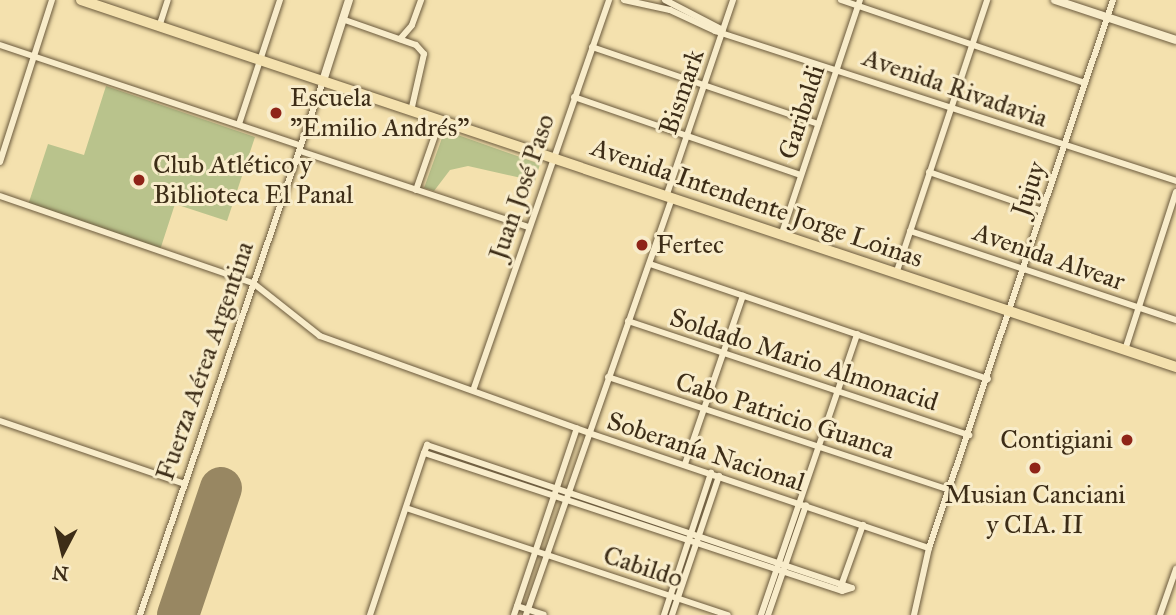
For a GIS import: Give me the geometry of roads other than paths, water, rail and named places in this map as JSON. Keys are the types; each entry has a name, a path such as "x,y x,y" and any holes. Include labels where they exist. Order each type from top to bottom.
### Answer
{"main road":[{"name":"Avenida Intendente Jorge Loinas","path":"81,0 1176,367"}],"street":[{"path":"0,162 52,0"},
{"path":"159,27 168,0"},
{"path":"239,124 280,0"},
{"name":"Fuerza Aérea Argentina","path":"140,615 349,0"},
{"path":"400,39 412,25 421,0"},
{"name":"Juan José Paso","path":"474,388 609,0"},
{"name":"Avenida Rivadavia","path":"624,0 659,9 1176,181"},
{"path":"659,9 661,0"},
{"name":"Avenida Rivadavia","path":"661,0 723,30"},
{"name":"Bismark","path":"526,613 650,264 687,135 733,0"},
{"path":"841,0 859,3 1085,83"},
{"path":"896,274 987,0"},
{"path":"1055,0 1176,40"},
{"name":"Jujuy","path":"914,615 929,548 1114,0"},
{"name":"Garibaldi","path":"782,236 859,3"},
{"path":"342,19 400,39 425,54 411,111"},
{"path":"0,45 239,124 416,190 528,227"},
{"path":"592,47 818,124"},
{"path":"574,97 802,175"},
{"path":"416,190 440,121"},
{"path":"929,172 1042,211"},
{"path":"1125,350 1176,192"},
{"name":"Soberanía Nacional","path":"0,196 253,284 314,333 474,388 589,433 929,548"},
{"name":"Avenida Alvear","path":"910,231 1176,320"},
{"path":"650,264 988,379"},
{"path":"685,464 743,296"},
{"name":"Soldado Mario Almonacid","path":"628,321 969,435"},
{"path":"768,615 803,504 817,447 857,334"},
{"name":"Cabo Patricio Guanca","path":"608,377 949,490"},
{"path":"0,422 185,484"},
{"path":"544,615 516,611 576,428"},
{"path":"370,615 427,445 557,488 567,496 840,587 863,525"},
{"path":"424,453 554,497 567,496"},
{"path":"664,615 711,473"},
{"path":"673,615 719,476"},
{"name":"Cabildo","path":"406,508 728,615"},
{"path":"761,615 781,568"},
{"path":"1160,615 1176,569"}],"place":[{"name":"Escuela \"Emilio Andrés\"","path":"276,113"},
{"name":"Club Atlético y Biblioteca El Panal","path":"139,180"},
{"name":"Fertec","path":"642,245"},
{"name":"Contigiani","path":"1127,440"},
{"name":"Musian Canciani y CIA. II","path":"1035,468"}]}
